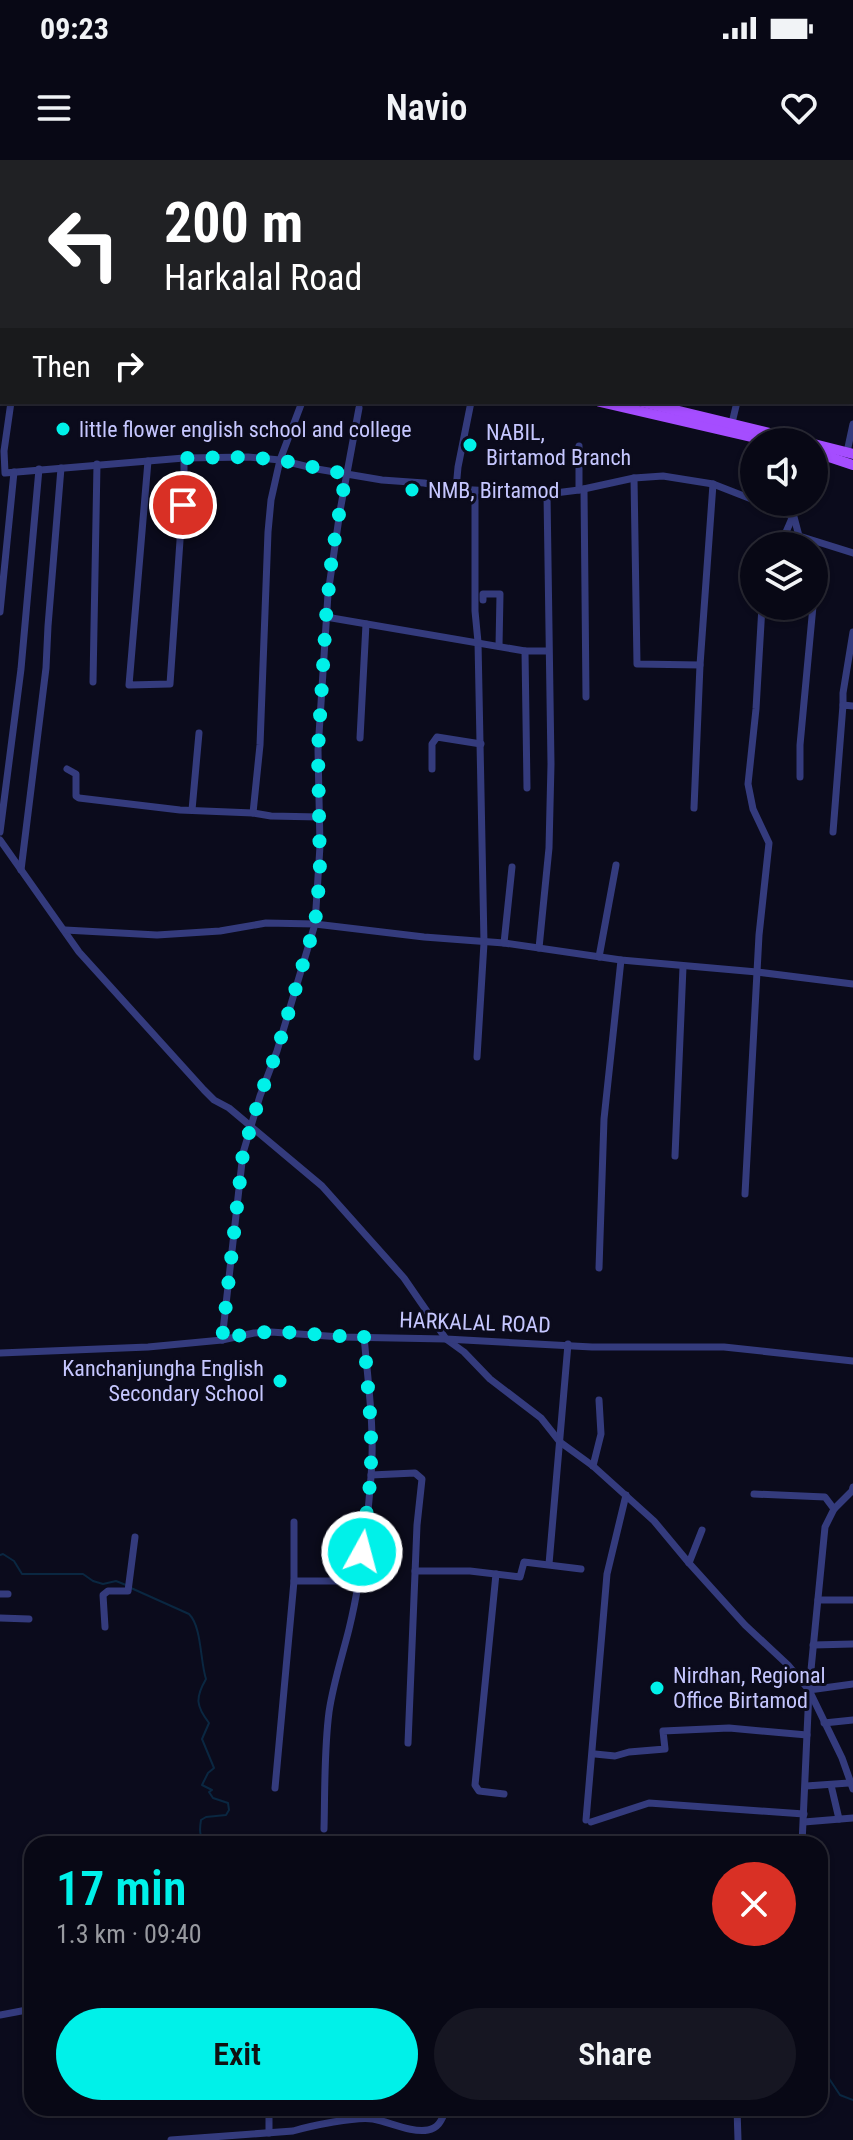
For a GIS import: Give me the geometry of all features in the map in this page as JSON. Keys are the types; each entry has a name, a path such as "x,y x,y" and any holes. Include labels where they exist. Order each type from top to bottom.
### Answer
{"main road":[{"path":"610,404 740,430"},
{"path":"649,404 740,429"},
{"path":"828,451 850,453"},
{"path":"828,455 853,465"}],"street":[{"path":"0,612 6,473 4,451 11,404"},
{"path":"253,813 259,754 271,500 280,460 301,404"},
{"path":"456,489 471,404"},
{"path":"731,427 737,404"},
{"path":"222,1340 243,1153 315,924 320,874 318,750 326,617 332,555 359,408"},
{"path":"850,453 853,424"},
{"path":"579,446 586,697"},
{"path":"6,473 184,458 248,457 475,491 547,494 634,478 663,476 713,484 740,495"},
{"path":"148,461 129,685 170,684 183,513 184,458"},
{"path":"93,682 97,464"},
{"path":"21,870 46,668 61,468"},
{"path":"0,832 21,669 39,469"},
{"path":"634,478 637,664 700,665"},
{"path":"694,808 713,484"},
{"path":"475,491 484,943 477,1057"},
{"path":"539,948 549,848 551,764 547,494"},
{"path":"787,532 794,517"},
{"path":"794,517 799,536 853,553"},
{"path":"483,600 483,594 500,594 499,646"},
{"path":"326,617 525,651 548,651"},
{"path":"745,1194 759,935 769,843 753,809 748,784 761,620"},
{"path":"800,777 812,620"},
{"path":"360,738 366,624"},
{"path":"833,832 843,693 853,632"},
{"path":"525,651 527,788"},
{"path":"843,705 853,706"},
{"path":"192,810 199,733"},
{"path":"432,769 432,744 437,737 481,744"},
{"path":"67,769 76,774 76,796 79,798 192,810 319,817"},
{"path":"0,840 79,952 204,1090 322,1186 404,1278 446,1339 464,1352 490,1379 541,1418 560,1442 593,1466 654,1521 745,1625 788,1665 809,1690 842,1758 851,1786 806,1786"},
{"path":"599,957 616,865"},
{"path":"504,943 512,867"},
{"path":"65,930 157,935 189,934 266,923 315,924 853,984"},
{"path":"599,1268 600,1174 621,960"},
{"path":"675,1156 683,967"},
{"name":"HARKALAL ROAD","path":"0,1353 148,1347 222,1340 263,1332 592,1347 724,1347 853,1361"},
{"path":"324,1829 329,1711 359,1581 371,1475 371,1427 364,1336"},
{"path":"549,1564 568,1344"},
{"path":"593,1466 601,1434 599,1400"},
{"path":"371,1475 415,1473 422,1479 408,1743"},
{"path":"803,1836 809,1690 825,1527 834,1509 853,1487"},
{"path":"754,1494 825,1497 834,1509"},
{"path":"626,1495 607,1574 588,1821 649,1803 804,1818 853,1818"},
{"path":"275,1788 294,1581 294,1522"},
{"path":"689,1563 702,1530"},
{"path":"105,1627 103,1595 108,1591 128,1591 135,1537"},
{"path":"415,1571 470,1571 520,1577 524,1562 581,1569"},
{"path":"496,1574 475,1785 479,1791 504,1794"},
{"path":"294,1581 359,1581"},
{"path":"818,1600 853,1600"},
{"path":"0,1618 29,1619"},
{"path":"813,1645 853,1644"},
{"path":"809,1690 853,1684"},
{"path":"824,1723 853,1720"},
{"path":"595,1754 615,1756 665,1749 663,1731 729,1728 807,1735"},
{"path":"842,1758 853,1756"},
{"path":"831,1785 839,1819"},
{"path":"0,2015 24,2010"},
{"path":"269,2116 269,2133"},
{"path":"171,2140 293,2131 369,2118 430,2130 438,2126 443,2116"},
{"path":"737,2116 738,2140"}],"waterway":[{"path":"0,1555 14,1561 22,1574 83,1574 103,1584 116,1581 126,1585"},
{"path":"131,1588 189,1614 199,1636 206,1679 198,1702 209,1723 202,1739 214,1768 202,1785 212,1790 209,1792 213,1798 228,1803 229,1810 226,1815 201,1820 202,1836"},
{"path":"828,2077 840,2095 853,2100"}],"place":[{"name":"little flower english school and college","path":"63,429"},
{"name":"NABIL, Birtamod Branch","path":"470,445"},
{"name":"NMB, Birtamod","path":"412,490"},
{"name":"Kanchanjungha English Secondary School","path":"280,1381"},
{"name":"Nirdhan, Regional Office Birtamod","path":"657,1688"}],"route":[{"path":"183,505 184,458 280,460 346,474 332,555 326,617 318,750 320,874 315,924 243,1153 222,1340 271,1332 364,1336 371,1427 371,1475 362,1552"}]}
